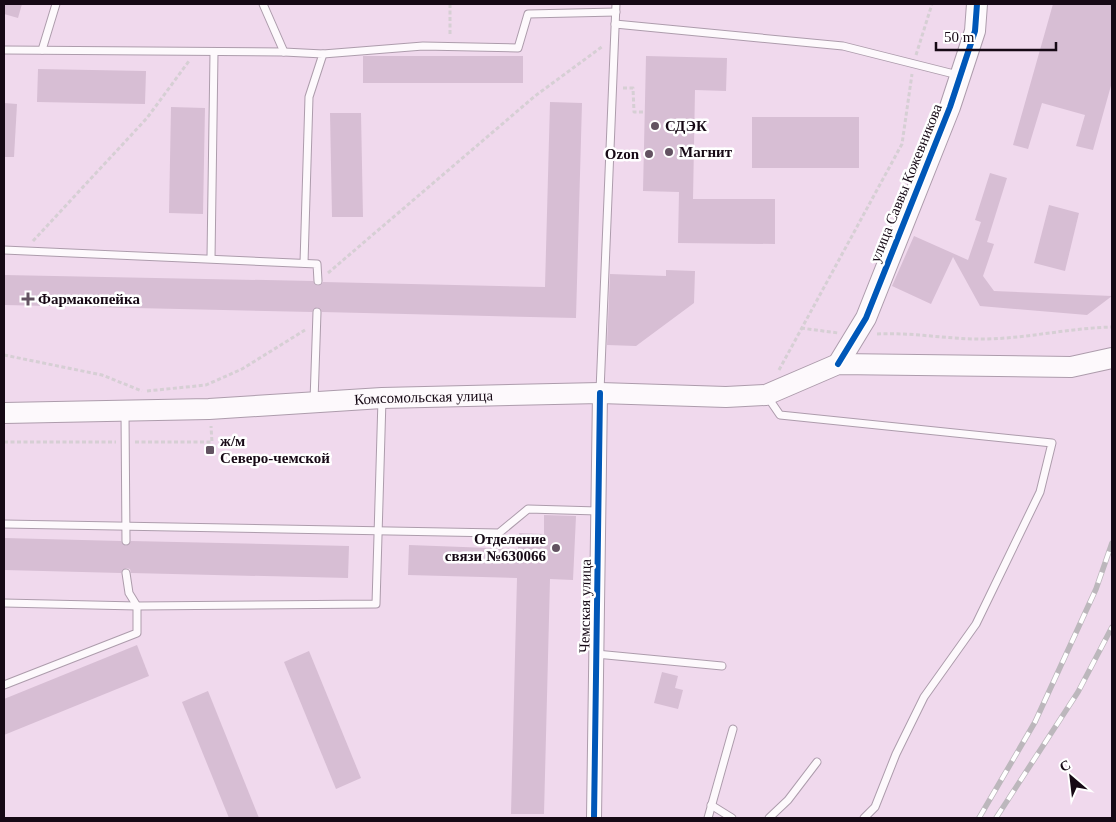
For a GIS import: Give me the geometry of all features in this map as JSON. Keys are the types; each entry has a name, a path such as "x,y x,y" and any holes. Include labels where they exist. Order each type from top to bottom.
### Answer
{"main road":[{"name":"улица Саввы Кожевникова","path":"838,364 866,318 960,76 975,31 977,4"},
{"path":"838,364 1071,367 1112,358"},
{"name":"Комсомольская улица","path":"4,413 125,411 382,398 600,393 726,397 766,395 838,364"}],"street":[{"name":"Чемская улица","path":"594,818 600,393"}],"lane":[{"path":"42,50 56,4"},
{"path":"263,4 284,52"},
{"path":"600,393 616,4"},
{"path":"4,50 284,52 323,54 423,46 518,48 528,14 616,12"},
{"path":"615,24 843,46 960,76"},
{"path":"211,258 214,53"},
{"path":"304,263 309,97 323,54"},
{"path":"4,250 316,264 318,281"},
{"path":"314,402 317,312"},
{"path":"766,395 780,415 1052,444 1040,492 976,624 924,697 896,754 874,807 864,818"},
{"path":"4,603 137,606 376,604 382,398"},
{"path":"125,411 127,442 126,541"},
{"path":"4,524 498,533 528,509 598,511"},
{"path":"4,685 137,634 137,606 129,593 126,573"},
{"path":"596,654 722,666"},
{"path":"708,818 733,729"},
{"path":"769,818 788,800 817,762"},
{"path":"711,805 732,818"}],"path":[{"path":"450,4 450,47"},
{"path":"766,395 902,144 914,64 932,4"},
{"path":"318,281 535,96 615,38"},
{"path":"24,251 147,118 196,52"},
{"path":"633,88 634,112 645,112"},
{"path":"206,385 242,369 317,323"},
{"path":"801,328 856,335 895,333 985,339 1028,337 1076,328 1112,327"},
{"path":"4,355 102,376 142,391"},
{"path":"4,442 212,442"}],"building":[{"path":"4,4 22,4 18,18 4,14"},
{"path":"1053,4 1112,4 1112,82 1093,150 1076,146 1085,115 1042,103 1028,149 1013,145"},
{"path":"363,56 523,56 523,83 363,83"},
{"name":"Магнит","path":"646,56 727,58 726,91 695,90 693,199 775,199 775,244 678,243 679,192 643,191"},
{"path":"38,69 146,71 145,104 37,102"},
{"path":"550,102 582,103 576,318 322,312 317,307 312,312 4,305 4,275 313,281 318,286 323,282 545,287"},
{"path":"4,103 17,104 14,157 4,157"},
{"path":"171,107 205,108 203,214 169,213"},
{"path":"330,113 361,113 363,217 332,217"},
{"path":"752,117 859,117 859,168 752,168"},
{"path":"990,173 1007,178 987,242 994,244 983,276 994,291 1112,296 1087,315 980,306 953,257 931,304 892,286 914,236 968,260 981,222 975,220"},
{"path":"1049,205 1079,213 1065,271 1034,263"},
{"path":"666,270 695,271 694,303 636,346 607,345 610,274 666,276"},
{"path":"544,515 576,516 573,580 550,579 544,814 511,814 517,578 408,575 409,545 518,549 519,533 544,534"},
{"path":"4,538 121,541 126,546 131,541 349,546 348,578 131,573 130,569 126,568 121,573 4,570"},
{"path":"137,645 149,676 4,735 4,699"},
{"path":"309,651 361,778 336,789 284,662"},
{"path":"662,672 678,676 675,688 683,690 678,709 654,703"},
{"path":"208,691 259,818 229,818 182,702"}],"railway":[{"path":"979,818 1035,722 1096,589 1112,543"},
{"path":"996,818 1078,692 1112,627"}],"cycle path":[{"path":"838,364 866,318 950,107 975,31 977,4"},
{"path":"594,818 600,393"}],"place":[{"name":"СДЭК","path":"655,126"},
{"name":"Магнит","path":"669,152"},
{"name":"Ozon","path":"649,154"},
{"name":"Фармакопейка","path":"28,299"},
{"name":"ж/м Северо-чемской","path":"210,450"},
{"name":"Отделение связи №630066","path":"556,548"}]}
